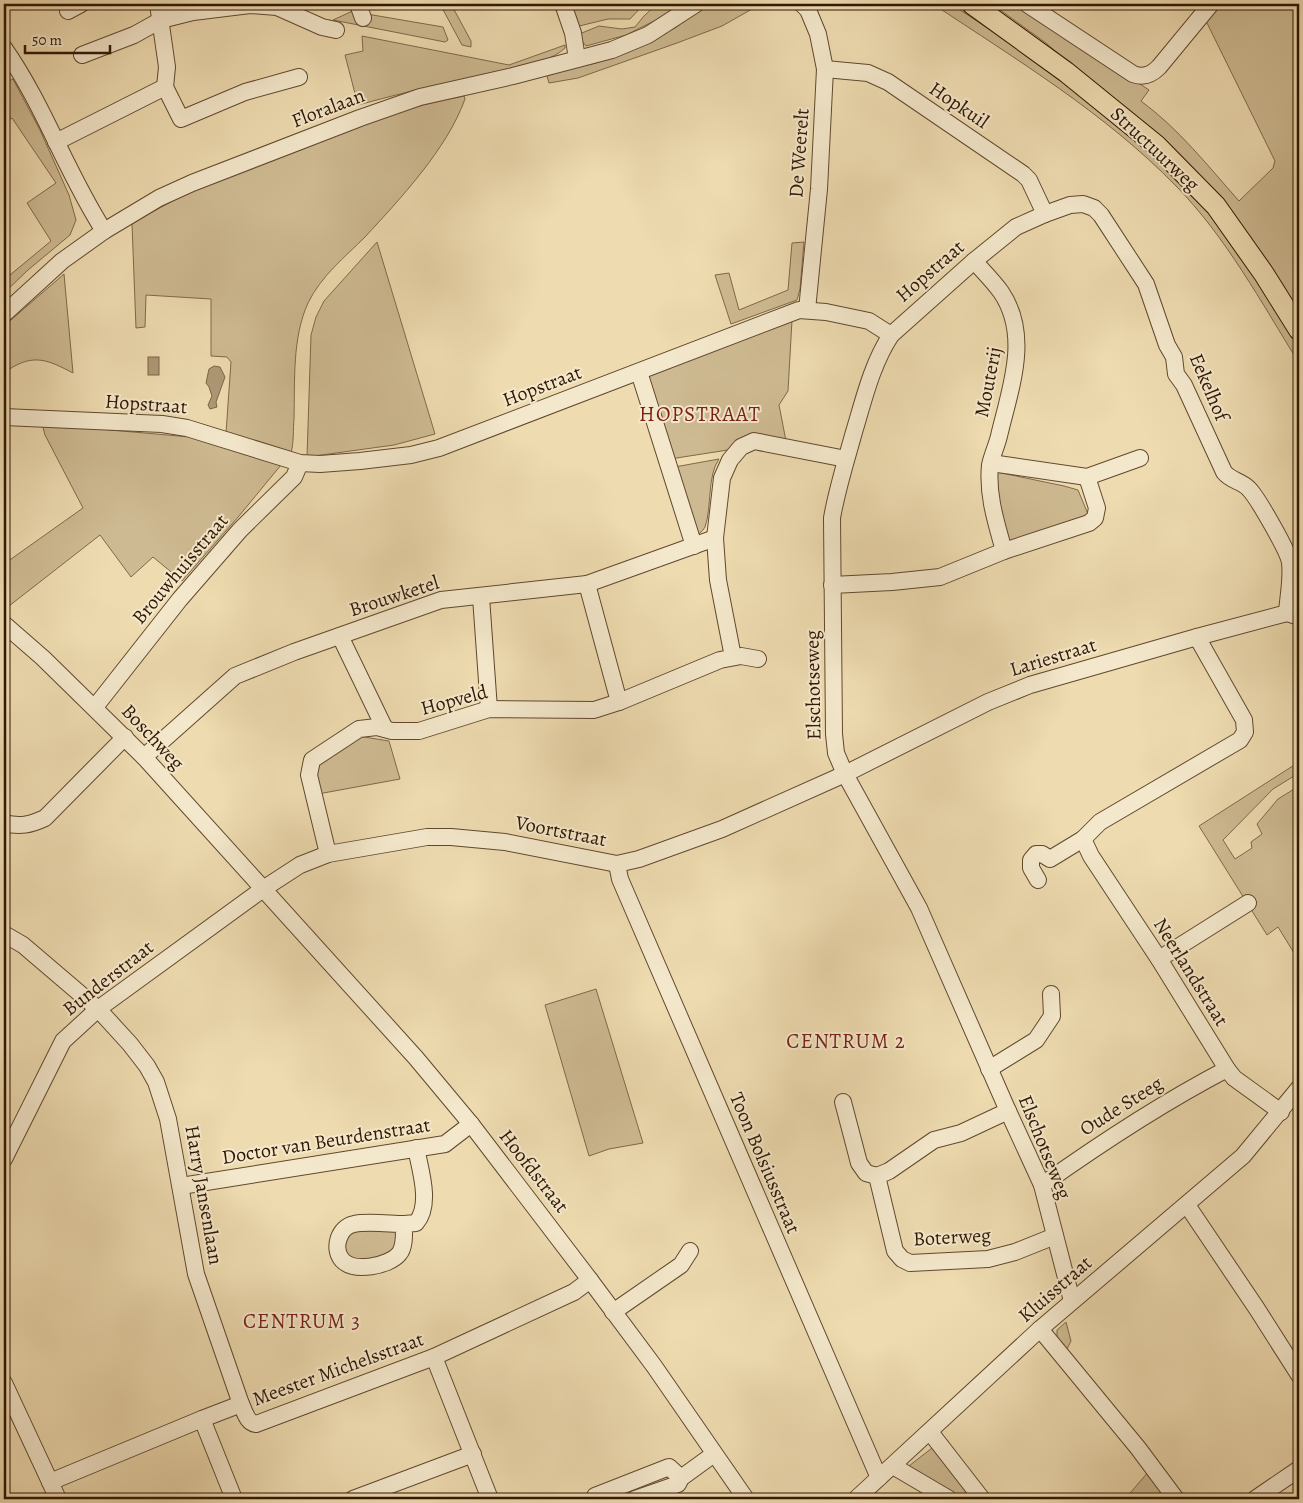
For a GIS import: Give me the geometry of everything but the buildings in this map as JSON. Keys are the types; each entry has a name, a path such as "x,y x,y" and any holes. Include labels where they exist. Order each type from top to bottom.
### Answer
{"main road":[{"name":"Structuurweg","path":"972,4 1066,72 1156,145 1216,206 1264,274 1299,330"}],"street":[{"path":"563,4 573,33 578,59"},
{"name":"Floralaan","path":"4,314 62,261 104,231 159,198 192,182 382,110 430,95 612,50 648,35 696,4"},
{"name":"De Weerelt","path":"802,4 808,10 818,34 825,69 819,189 807,310"},
{"path":"1027,4 1132,74 1139,76 1148,75 1159,67 1211,4"},
{"path":"82,55 134,35 160,12 193,12 250,5 267,5 286,9 322,27 336,30"},
{"path":"160,12 167,67 165,87 181,119 245,92 299,77"},
{"path":"4,48 11,74 36,100 92,212 104,231"},
{"name":"Hopkuil","path":"825,69 868,73 888,82 1023,174 1029,180 1046,214"},
{"path":"56,142 165,87"},
{"name":"Eekelhof","path":"1046,214 1077,204 1088,205 1094,208 1106,222 1146,284 1167,345 1174,357 1176,374 1184,385 1224,472 1230,478 1243,484 1252,493 1287,553 1290,567 1293,615"},
{"name":"Hopstraat","path":"4,417 170,425 206,432 264,453 300,463 360,462 425,452 792,312 807,310 869,320 891,334 1016,227 1046,214"},
{"name":"Mouterij","path":"974,261 1001,292 1010,310 1017,334 1017,360 991,463 989,483 991,504 1004,551"},
{"name":"Elschotseweg","path":"891,334 882,348 866,390 835,498 832,518 834,734 836,753 845,774 919,908 1042,1185 1072,1301"},
{"path":"638,372 694,546"},
{"path":"733,657 718,580 715,538 722,478 730,460 741,447 754,441 846,459"},
{"path":"991,463 1087,477 1140,458"},
{"name":"Brouwhuisstraat","path":"95,707 180,599 240,530 294,476 300,463"},
{"path":"832,584 930,579 951,574 1004,551 1089,523 1095,518 1097,508 1087,477"},
{"name":"Brouwketel","path":"144,756 235,676 294,652 441,600 587,584 715,538"},
{"path":"587,584 619,702"},
{"path":"481,597 489,709"},
{"name":"Lariestraat","path":"845,774 988,702 1022,688 1197,637 1293,615"},
{"name":"Boschweg","path":"4,624 95,707 144,756 263,889"},
{"path":"340,636 385,729"},
{"path":"1038,880 1031,868 1030,860 1036,854 1042,854 1050,859 1083,839 1100,822 1240,740 1245,732 1244,720 1197,637"},
{"name":"Hopveld","path":"328,854 309,775 312,760 359,729 377,727 392,732 419,732 489,709 594,710 619,702 720,660 741,656 758,659"},
{"path":"4,823 18,826 32,824 45,818 125,737"},
{"name":"Voortstraat","path":"263,889 300,865 328,854 414,838 451,837 506,842 617,864 640,859 722,830 845,774"},
{"name":"Neerlandstraat","path":"1083,839 1091,856 1159,959 1227,1069 1234,1078 1282,1112"},
{"name":"Toon Bolsiusstraat","path":"617,864 620,879 879,1478"},
{"name":"Bunderstraat","path":"4,1160 63,1042 98,1009 263,889"},
{"name":"Hoofdstraat","path":"263,889 416,1058 471,1124 654,1366 746,1499"},
{"path":"1159,959 1248,903"},
{"name":"Harry Jansenlaan","path":"4,934 23,945 98,1009 130,1044 147,1066 156,1082 168,1119 196,1274 241,1404"},
{"path":"989,1069 1036,1040 1052,1016 1051,994"},
{"name":"Oude Steeg","path":"1042,1185 1082,1156 1186,1090 1227,1069"},
{"name":"Kluisstraat","path":"856,1499 1040,1329 1243,1156 1282,1112 1299,1088"},
{"path":"843,1102 859,1163 866,1173 877,1176 889,1171 934,1140 961,1133 1008,1111"},
{"name":"Doctor van Beurdenstraat","path":"181,1186 445,1144 471,1124"},
{"path":"404,1224 416,1223 421,1218 424,1203 416,1148"},
{"name":"Boterweg","path":"877,1176 895,1251 902,1259 910,1263 988,1259 1015,1252 1055,1236"},
{"path":"1187,1205 1258,1308 1299,1374"},
{"path":"613,1312 681,1265 690,1251"},
{"name":"Meester Michelsstraat","path":"50,1482 241,1404 248,1421 256,1424 434,1357 574,1292 590,1280"},
{"path":"1040,1329 1138,1448 1176,1499"},
{"path":"434,1357 474,1454 490,1499"},
{"path":"4,1383 58,1499"},
{"path":"202,1419 234,1499"},
{"path":"930,1432 982,1499"},
{"path":"353,1499 474,1454"},
{"path":"635,1499 678,1484 681,1478 714,1454"},
{"path":"893,1466 949,1499"},
{"path":"596,1499 595,1496 669,1467 681,1478"},
{"path":"1255,1499 1299,1468"}],"shaded area":[{"path":"440,4 451,4 471,41 471,47 462,45"},
{"path":"569,4 644,4 630,19 608,19 575,27"},
{"path":"657,4 681,4 658,19 626,35 586,46 577,35 599,26 622,29 635,27"},
{"path":"709,4 761,4 722,26 677,43 578,78 549,83 547,76 596,63 642,45 675,28"},
{"path":"933,4 951,4 1027,54 1139,139 1226,231 1299,346 1299,363 1227,248 1176,186 1149,160 1090,111"},
{"path":"992,4 1021,4 1149,90 1141,101 1181,136 1239,201 1273,168 1275,161 1206,21 1220,4 1299,4 1299,318 1255,249 1099,89 1046,43"},
{"path":"357,9 361,13 443,27 448,40 445,42 333,20"},
{"path":"362,36 509,65 565,45 565,48 543,61 529,65 431,86 358,105 345,55 363,51"},
{"path":"13,79 40,130 69,195 76,220 70,235 4,293 4,280 51,241 27,203 56,183 12,118 4,123 4,83"},
{"path":"464,96 465,99 457,118 422,172 379,222 326,276 308,303 299,331 297,345 293,445 291,453 226,433 231,362 227,357 211,356 211,299 146,295 145,327 136,328 132,224 196,189 307,143 384,116"},
{"path":"377,242 435,434 394,445 307,457 311,335 316,317 324,301"},
{"path":"804,242 800,289 797,300 731,324 715,275 729,273 739,310 788,290 792,243"},
{"path":"64,274 73,373 41,360 26,361 17,365 8,370 6,409 4,409 4,326"},
{"path":"792,320 788,391 779,405 786,441 670,459 647,373"},
{"path":"148,357 159,357 159,375 148,375"},
{"path":"214,366 220,367 225,377 216,402 217,407 210,409 208,405 212,396 206,383 209,369"},
{"path":"42,424 190,437 281,465 182,581 153,557 131,577 100,535 9,606 4,600 4,564 83,508 45,435"},
{"path":"719,459 715,466 711,483 705,527 694,539 669,468"},
{"path":"992,471 1078,490 1088,514 1087,519 1009,548"},
{"path":"358,736 389,741 400,779 318,794 313,770"},
{"path":"1299,762 1299,773 1273,789 1223,840 1235,859 1252,848 1251,842 1262,834 1257,824 1278,799 1299,786 1299,961 1278,927 1267,935 1199,826"},
{"path":"596,989 643,1143 609,1149 589,1156 545,1005"},
{"path":"361,1229 398,1229 394,1251 379,1258 350,1260 344,1247 350,1234"},
{"path":"1066,1322 1071,1341 1067,1349 1057,1339 1057,1330"},
{"path":"936,1445 970,1490 963,1499 954,1499 905,1469"},
{"path":"1149,1471 1170,1499 1125,1499"}],"district":[{"name":"HOPSTRAAT","path":"700,414"},
{"name":"CENTRUM 2","path":"846,1041"},
{"name":"CENTRUM 3","path":"302,1321"}]}
